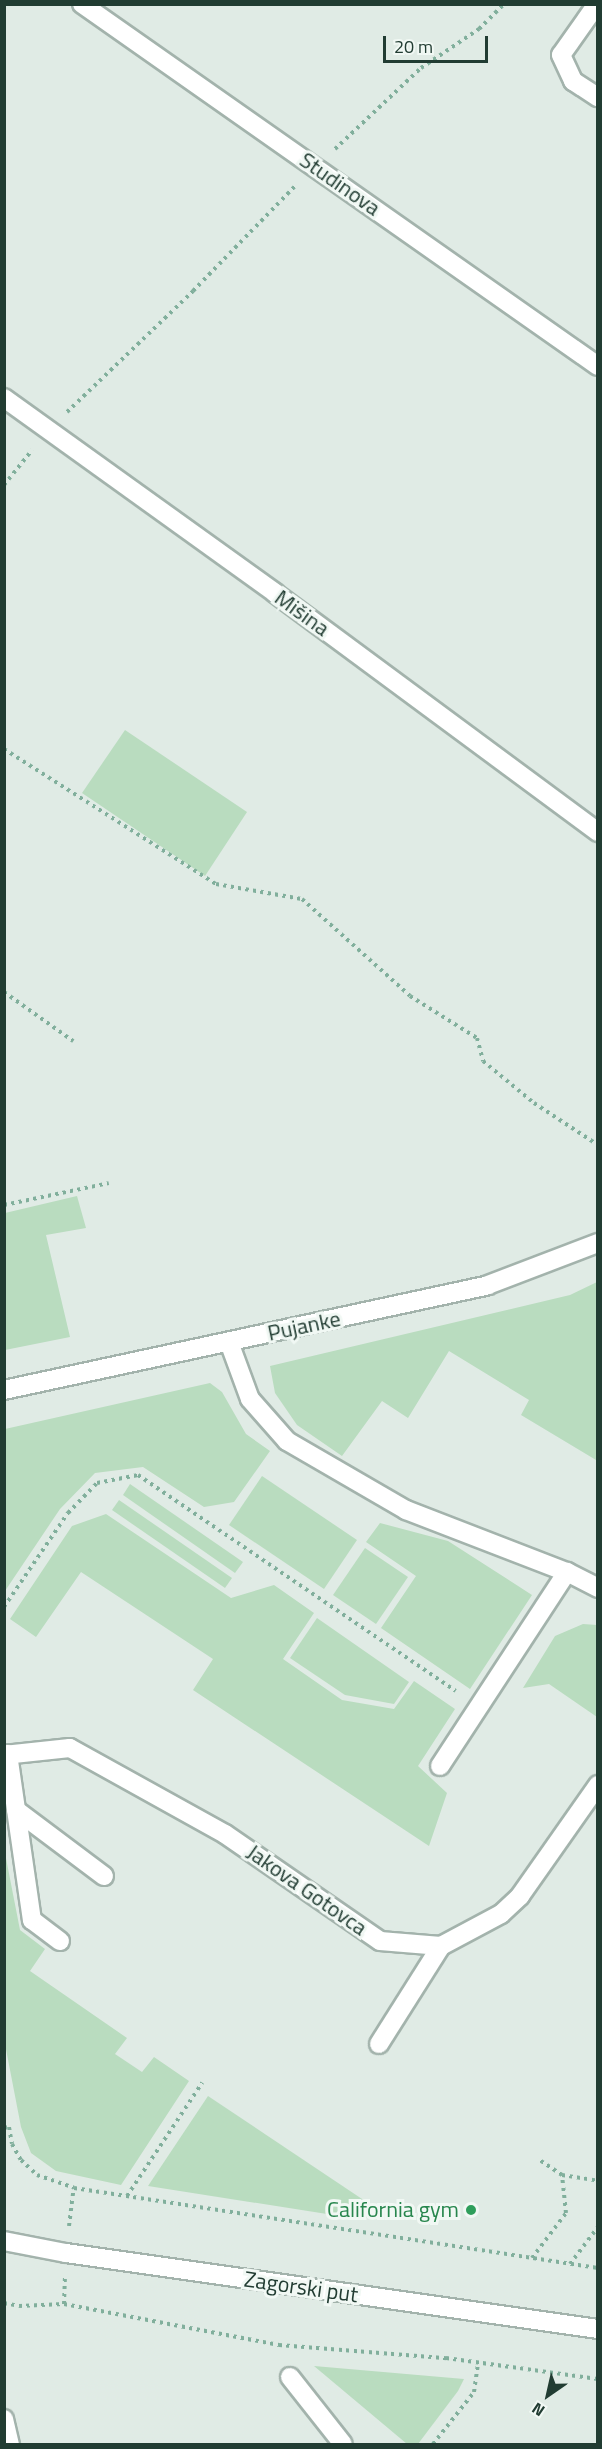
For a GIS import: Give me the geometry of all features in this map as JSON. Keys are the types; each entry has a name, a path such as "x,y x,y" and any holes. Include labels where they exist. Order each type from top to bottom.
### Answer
{"street":[{"name":"Studinova","path":"82,4 597,366"},
{"path":"597,4 561,55 573,81 597,97"},
{"name":"Mišina","path":"4,398 285,600 597,832"},
{"name":"Pujanke","path":"4,1390 489,1285 597,1243"},
{"path":"230,1342 250,1399 287,1441 406,1510 567,1572 597,1588"},
{"path":"440,1766 567,1572"},
{"name":"Jakova Gotovca","path":"6,1754 70,1748 225,1834 380,1941 441,1946"},
{"path":"6,1754 32,1920 60,1941"},
{"path":"378,2044 441,1946 501,1914 520,1896 597,1785"},
{"path":"16,1810 104,1876"},
{"name":"Zagorski put","path":"4,2241 66,2253 597,2329"},
{"path":"290,2377 343,2445"},
{"path":"4,2419 10,2445"}],"path":[{"path":"4,485 47,430 193,291 316,167 421,68 479,29 504,4"},
{"path":"4,749 216,884 302,899 410,996 477,1038 483,1061 525,1096 597,1145"},
{"path":"4,992 73,1041"},
{"path":"4,1205 110,1183"},
{"path":"4,1607 68,1512 97,1483 138,1475 479,1706"},
{"path":"127,2196 202,2083"},
{"path":"4,2128 9,2127 12,2144 21,2160 37,2175 74,2188 597,2268"},
{"path":"538,2159 562,2175 597,2181"},
{"path":"531,2258 566,2213 562,2175"},
{"path":"570,2264 597,2227"},
{"path":"4,2303 19,2306 64,2304 279,2345 478,2363 597,2379"},
{"path":"433,2445 474,2392 478,2363"}],"green space":[{"path":"125,730 247,812 205,876 82,793"},
{"path":"77,1196 86,1228 46,1235 70,1337 5,1350 5,1213"},
{"path":"597,1282 596,1460 521,1415 529,1400 449,1351 408,1418 382,1401 342,1456 297,1425 275,1393 270,1366 570,1295"},
{"path":"210,1383 222,1392 246,1434 270,1451 234,1502 204,1507 143,1467 95,1473 60,1509 5,1591 5,1429"},
{"path":"262,1476 357,1540 324,1589 229,1525"},
{"path":"130,1484 243,1562 235,1573 123,1495"},
{"path":"119,1500 232,1578 225,1588 112,1510"},
{"path":"106,1514 231,1598 274,1585 314,1613 283,1659 342,1700 394,1709 414,1681 455,1709 418,1766 447,1793 429,1846 193,1690 213,1659 81,1572 36,1637 10,1619 72,1526"},
{"path":"380,1523 448,1541 532,1595 470,1689 381,1628 416,1576 366,1542"},
{"path":"365,1548 408,1577 376,1624 333,1595"},
{"path":"317,1618 409,1682 394,1704 345,1695 290,1658"},
{"path":"583,1624 597,1625 597,1717 549,1684 523,1688 555,1636"},
{"path":"5,1853 20,1930 45,1949 30,1971 127,2038 115,2054 142,2072 154,2057 189,2081 121,2185 56,2171 31,2153 21,2127 5,2044"},
{"path":"208,2096 374,2207 365,2220 148,2186"},
{"path":"314,2366 464,2379 458,2391 418,2444 407,2444"}],"place":[{"name":"California gym","path":"471,2210"}]}
